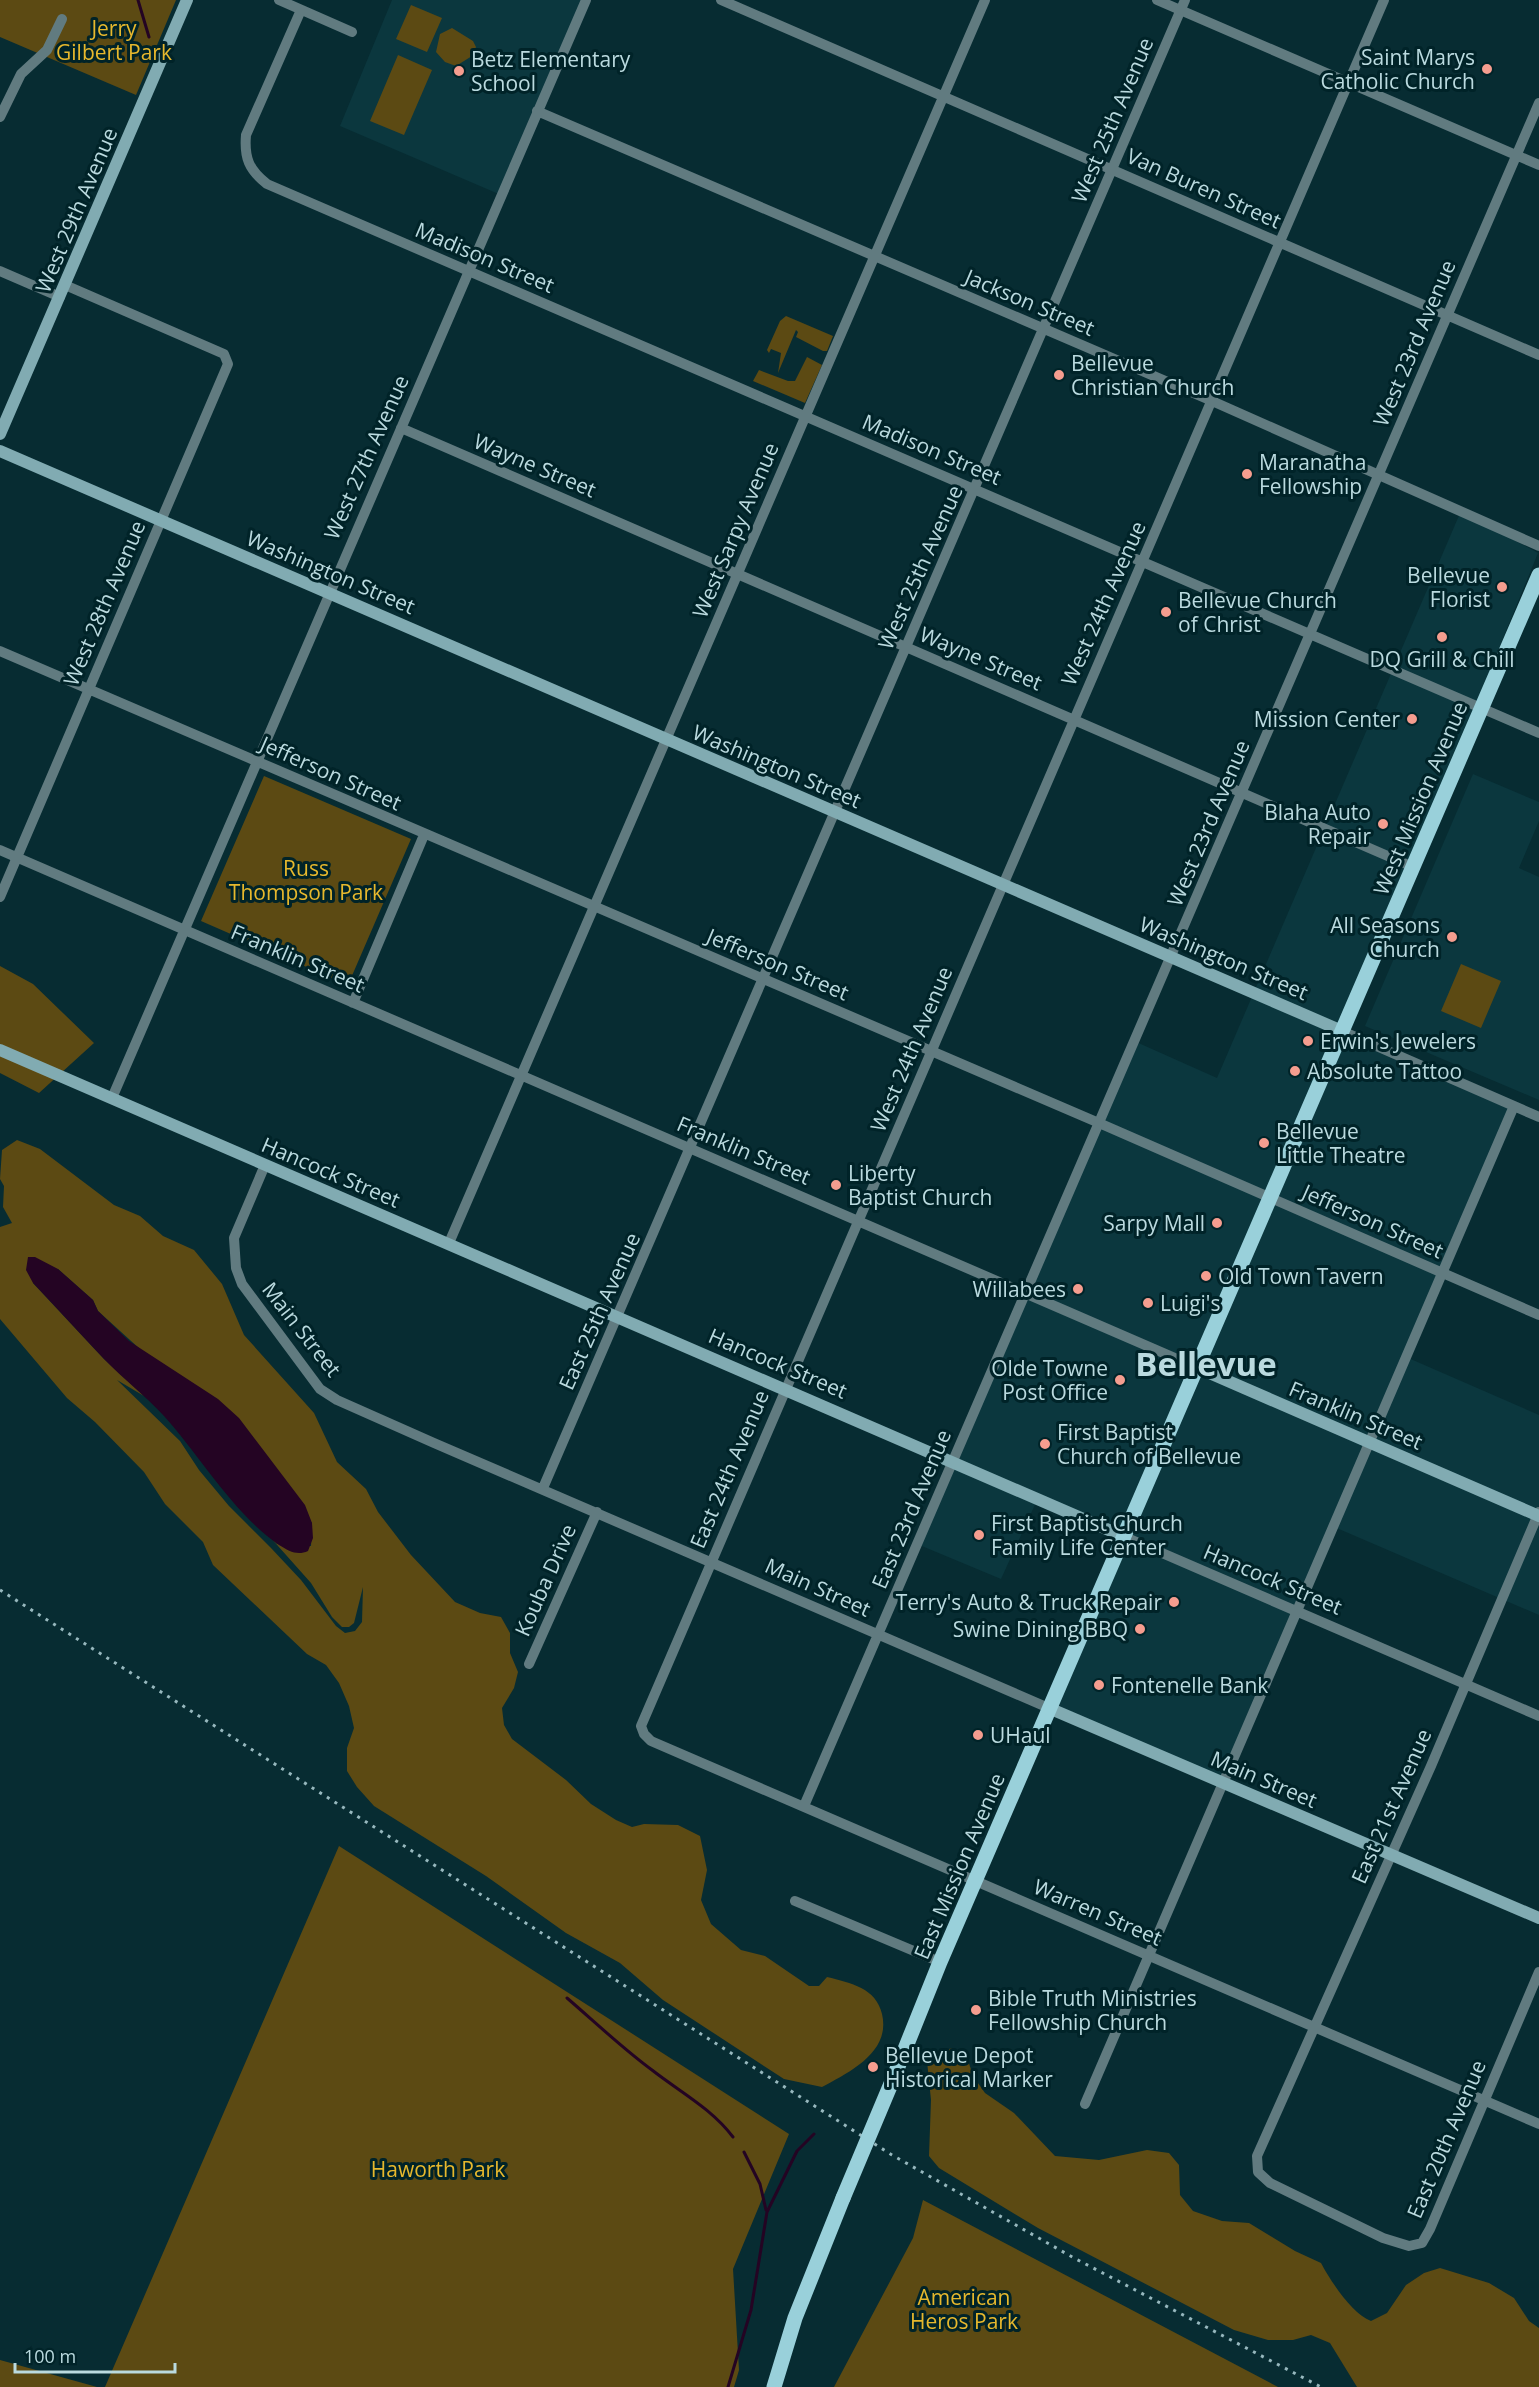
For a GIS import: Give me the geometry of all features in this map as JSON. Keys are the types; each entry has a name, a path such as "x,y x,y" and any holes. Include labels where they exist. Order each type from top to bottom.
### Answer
{"main road":[{"name":"West Mission Avenue","path":"1198,1368 1539,575"},
{"name":"East Mission Avenue","path":"774,2387 795,2318 940,1962 1198,1368"}],"street":[{"name":"West 29th Avenue","path":"0,434 187,0"},
{"path":"279,0 352,32"},
{"name":"West 27th Avenue","path":"112,1098 586,0"},
{"name":"Van Buren Street","path":"721,0 1539,355"},
{"name":"West Sarpy Avenue","path":"449,1243 985,0"},
{"path":"1157,0 1183,5 1348,82 1539,165"},
{"name":"West 24th Avenue","path":"857,1220 1384,0"},
{"name":"West 25th Avenue","path":"690,1149 1183,5"},
{"name":"Madison Street","path":"301,10 246,135 245,152 249,165 256,176 267,184 1539,733"},
{"path":"0,117 21,74 47,50 62,19"},
{"name":"West 23rd Avenue","path":"1025,1293 1539,103"},
{"name":"Jackson Street","path":"537,111 1212,401 1539,546"},
{"path":"0,270 60,297"},
{"name":"West 28th Avenue","path":"0,897 228,364 224,354 194,339 65,285"},
{"name":"Wayne Street","path":"400,428 1413,867"},
{"name":"Washington Street","path":"0,451 1539,1117"},
{"name":"Jefferson Street","path":"0,651 1099,1123 1539,1315"},
{"path":"352,1003 424,835"},
{"name":"Franklin Street","path":"0,850 1538,1514"},
{"name":"Hancock Street","path":"0,1050 785,1387 1539,1716"},
{"path":"1085,2104 1514,1106"},
{"name":"East 25th Avenue","path":"543,1488 690,1149"},
{"name":"Main Street","path":"265,1165 234,1238 236,1268 242,1284 311,1380 337,1400 1539,1918"},
{"name":"East 24th Avenue","path":"644,1734 641,1726 644,1715 857,1220"},
{"name":"East 23rd Avenue","path":"804,1806 1025,1293"},
{"name":"Kouba Drive","path":"529,1664 597,1512"},
{"name":"East 21st Avenue","path":"1342,2218 1270,2183 1258,2172 1257,2156 1279,2112 1392,1854 1538,1514"},
{"name":"Warren Street","path":"644,1734 651,1741 1539,2124"},
{"path":"795,1901 940,1962"},
{"name":"East 20th Avenue","path":"1342,2218 1383,2238 1409,2246 1422,2243 1539,1972"}],"shaded area":[{"name":"Betz Elementary School","path":"392,0 586,0 501,195 340,126"},
{"path":"1461,511 1538,553 1342,1031 1514,1106 1406,1357 1539,1415 1539,1615 1332,1526 1223,1782 1051,1709 1125,1537 1038,1498 1001,1579 917,1544 1134,1041 1217,1078"},
{"path":"1473,774 1539,802 1539,821 1519,868 1539,877 1539,1100 1365,1026"},
{"path":"28,1257 35,1257 58,1269 93,1300 98,1311 129,1341 218,1399 239,1418 305,1505 312,1523 313,1538 308,1551 297,1553 286,1549 247,1517 164,1416 104,1359 33,1283 26,1270"}],"green space":[{"name":"Jerry Gilbert Park","path":"0,0 176,0 136,95 0,37"},
{"path":"411,5 442,18 427,52 396,39"},
{"path":"452,28 473,41 476,47 472,56 456,66 445,62 436,52 440,34"},
{"path":"398,55 432,70 404,135 370,121"},
{"path":"786,316 833,336 827,351 823,351 796,337 798,332 796,330 778,373 781,353 771,349 769,353 767,350 780,321"},
{"path":"807,357 822,365 805,403 753,381 759,370 788,381 795,381"},
{"name":"Russ Thompson Park","path":"264,776 411,839 348,985 201,921"},
{"path":"1461,964 1501,981 1481,1028 1441,1011"},
{"path":"0,966 33,984 94,1043 39,1093 0,1073"},
{"path":"17,1140 40,1149 114,1205 140,1216 163,1236 194,1250 222,1284 244,1335 314,1413 337,1462 366,1489 378,1512 411,1555 455,1602 480,1613 501,1617 510,1633 510,1653 518,1672 514,1688 502,1708 504,1725 512,1739 566,1780 591,1804 616,1820 632,1827 644,1824 678,1825 700,1836 707,1870 701,1900 711,1924 741,1950 765,1956 809,1986 819,1986 827,1977 853,1984 868,1992 879,2005 883,2027 880,2039 866,2059 822,2087 784,2079 663,2000 620,1963 566,1933 486,1876 374,1806 357,1787 347,1771 347,1748 354,1728 349,1706 339,1683 326,1665 307,1654 213,1565 203,1542 165,1504 144,1472 95,1422 67,1398 0,1319 0,1227 12,1223 3,1207 4,1186 0,1179 2,1150","holes":["58,1269 93,1300 98,1311 141,1350 312,1523 311,1546 277,1544 270,1537 311,1583 332,1617 342,1627 349,1627 354,1623 363,1587 362,1622 355,1631 345,1633 336,1626 301,1580 229,1506 199,1470 180,1441 117,1380 144,1396 104,1359 33,1283"]},
{"name":"Haworth Park","path":"339,1846 789,2134 733,2269 739,2370 734,2387 105,2387"},
{"path":"953,2048 967,2057 973,2076 985,2093 1014,2113 1055,2156 1099,2160 1147,2150 1169,2153 1179,2165 1180,2195 1193,2211 1222,2221 1249,2223 1295,2251 1321,2263 1349,2304 1371,2321 1387,2313 1406,2285 1424,2273 1440,2268 1489,2283 1514,2298 1529,2321 1539,2328 1539,2387 1357,2387 1330,2343 1311,2335 1293,2340 1268,2340 1234,2330 1038,2228 939,2168 929,2156 931,2100 927,2061 933,2053"},
{"name":"American Heros Park","path":"923,2200 1278,2387 834,2387 913,2238"},
{"path":"0,2360 97,2387 0,2387"}],"waterway":[{"path":"138,0 149,37"},
{"path":"567,1998 630,2053 715,2117 733,2137"},
{"path":"728,2387 751,2310 767,2212 797,2151 814,2134"},
{"path":"744,2152 760,2184 766,2210"}],"railway":[{"path":"0,1590 892,2155 1074,2258 1321,2387"}],"place":[{"name":"Saint Marys Catholic Church","path":"1487,69"},
{"name":"Betz Elementary School","path":"459,71"},
{"name":"Bellevue Christian Church","path":"1059,375"},
{"name":"Maranatha Fellowship","path":"1247,474"},
{"name":"Bellevue Florist","path":"1502,587"},
{"name":"Bellevue Church of Christ","path":"1166,612"},
{"name":"DQ Grill & Chill","path":"1442,637"},
{"name":"Mission Center","path":"1412,719"},
{"name":"Blaha Auto Repair","path":"1383,824"},
{"name":"All Seasons Church","path":"1452,937"},
{"name":"Erwin's Jewelers","path":"1308,1041"},
{"name":"Absolute Tattoo","path":"1295,1071"},
{"name":"Bellevue Little Theatre","path":"1264,1143"},
{"name":"Liberty Baptist Church","path":"836,1185"},
{"name":"Sarpy Mall","path":"1217,1223"},
{"name":"Old Town Tavern","path":"1206,1276"},
{"name":"Willabees","path":"1078,1289"},
{"name":"Luigi's","path":"1148,1303"},
{"name":"Olde Towne Post Office","path":"1120,1380"},
{"name":"First Baptist Church of Bellevue","path":"1045,1444"},
{"name":"First Baptist Church Family Life Center","path":"979,1535"},
{"name":"Terry's Auto & Truck Repair","path":"1174,1602"},
{"name":"Swine Dining BBQ","path":"1140,1629"},
{"name":"Fontenelle Bank","path":"1099,1685"},
{"name":"UHaul","path":"978,1735"},
{"name":"Bible Truth Ministries Fellowship Church","path":"976,2010"},
{"name":"Bellevue Depot Historical Marker","path":"873,2067"}],"district":[{"name":"Bellevue","path":"1206,1363"}]}
